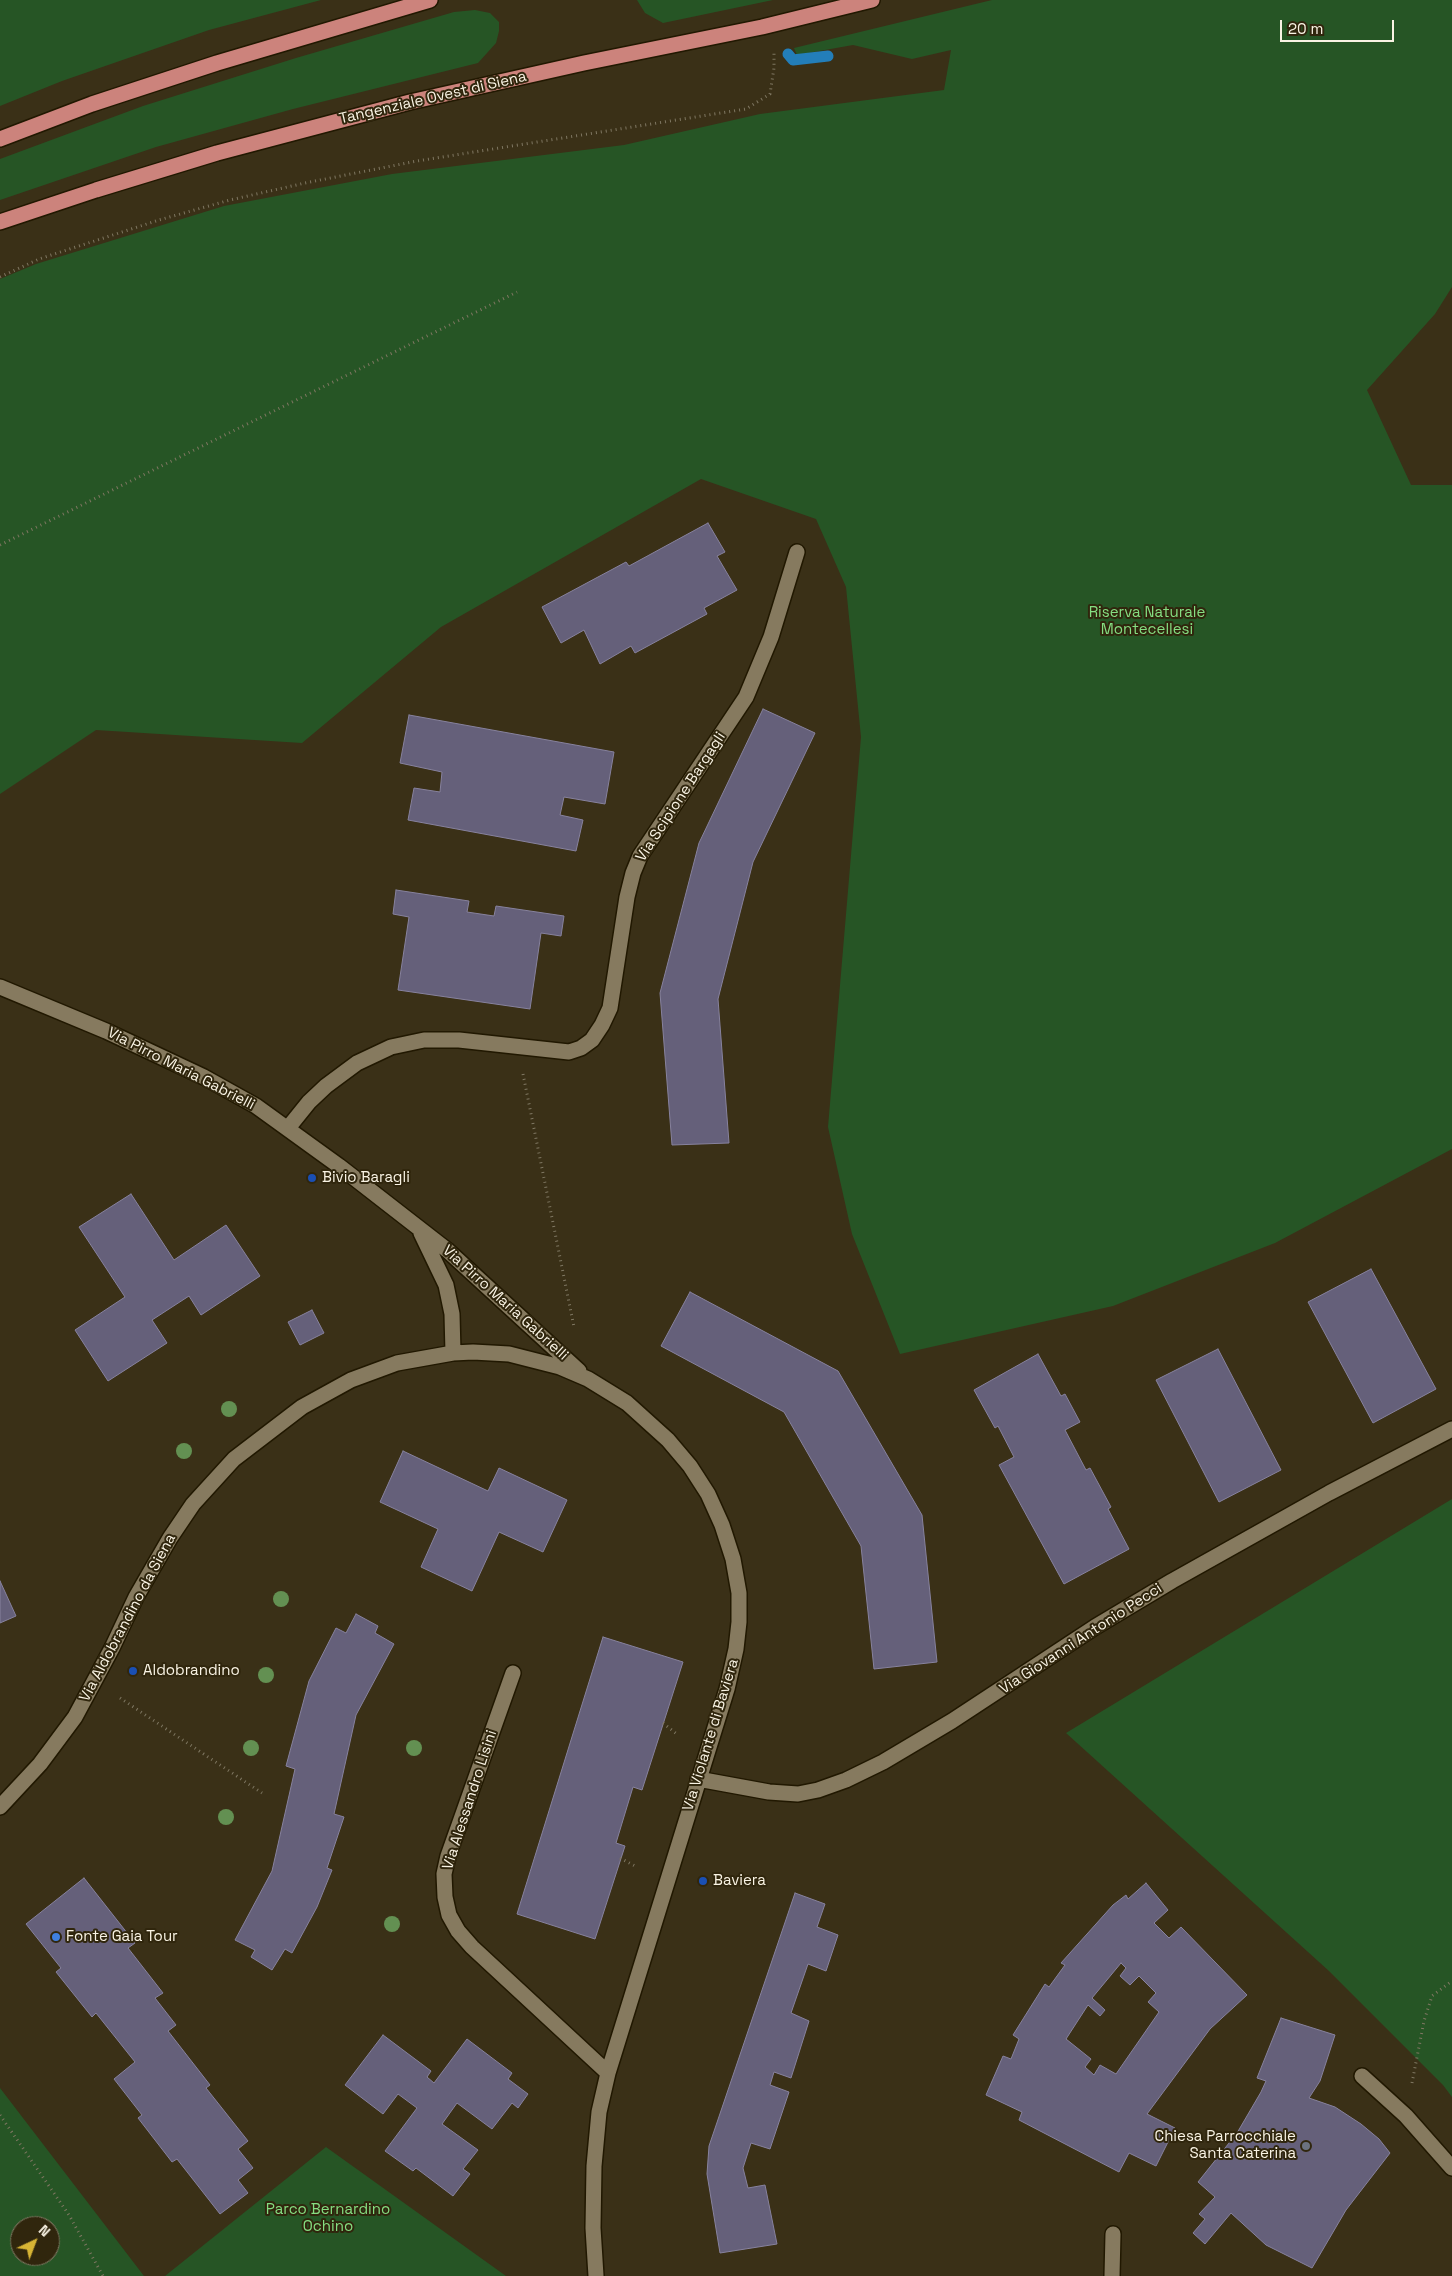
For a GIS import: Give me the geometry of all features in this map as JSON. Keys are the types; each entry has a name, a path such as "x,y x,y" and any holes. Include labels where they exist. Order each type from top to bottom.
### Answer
{"highway":[{"path":"0,139 92,104 217,63 430,0"},
{"name":"Tangenziale Ovest di Siena","path":"0,222 207,156 410,102 584,63 762,27 872,0"}],"street":[{"name":"Via Scipione Bargagli","path":"288,1128 309,1102 337,1078 356,1064 391,1047 424,1040 459,1040 568,1052 581,1048 592,1040 610,1008 627,897 633,873 640,856 746,697 771,637 797,552"},
{"name":"Via Pirro Maria Gabrielli","path":"0,987 106,1031 204,1077 256,1106 384,1200 478,1276 588,1379"},
{"name":"Via Pirro Maria Gabrielli","path":"419,1230 446,1285 452,1314 454,1353"},
{"name":"Via Violante di Baviera","path":"454,1353 493,1352 518,1356 560,1367 588,1379 627,1403 644,1417 690,1466 712,1502 733,1559 738,1593 736,1649 727,1689 608,2073 600,2112 594,2166 593,2228 596,2276"},
{"name":"Via Aldobrandino da Siena","path":"0,1807 40,1764 75,1717 154,1565 193,1504 215,1478 255,1442 318,1397 351,1380 397,1363 454,1353"},
{"name":"Via Giovanni Antonio Pecci","path":"698,1779 791,1794 818,1790 846,1780 883,1762 952,1721 1095,1627 1172,1581 1329,1492 1452,1430"},
{"name":"Via Alessandro Lisini","path":"513,1673 448,1856 444,1874 449,1915 458,1931 472,1947 608,2073"},
{"path":"1362,2076 1406,2116 1452,2168"},
{"path":"1112,2276 1114,2234"}],"path":[{"path":"0,277 39,258 159,220 305,182 417,161 746,109 770,94 774,68 774,52"},
{"path":"0,545 517,292"},
{"path":"518,1045 575,1333"},
{"path":"120,1698 262,1793"},
{"path":"663,1723 678,1735"},
{"path":"620,1858 635,1866"},
{"path":"1406,2116 1424,2021 1432,1996 1452,1981"},
{"path":"0,2115 69,2214 103,2276"}],"green space":[{"path":"0,0 321,0 209,30 62,81 0,106"},
{"path":"637,0 773,0 663,23 645,13"},
{"name":"Riserva Naturale Montecellesi","path":"992,0 1452,0 1452,287 1435,314 1367,390 1411,485 1452,485 1452,1149 1275,1243 1113,1306 900,1354 852,1234 828,1127 861,737 846,587 816,519 701,479 441,627 302,743 96,730 0,794 0,279 36,264 224,206 392,174 624,145 760,114 944,90 951,50 912,59 853,45 797,55 794,48"},
{"path":"475,10 490,13 499,22 496,43 478,63 293,109 156,147 0,200 0,159 143,106 296,58 454,12"},
{"path":"1452,1499 1452,2097 1443,2085 1329,1971 1066,1733"},
{"path":"0,2088 144,2276 0,2276"},
{"name":"Parco Bernardino Ochino","path":"326,2147 506,2276 165,2276"}],"building":[{"path":"708,523 725,552 717,556 737,590 704,608 707,614 635,653 631,646 600,664 584,630 561,643 542,607 626,562 629,566"},
{"path":"763,709 815,733 753,862 718,999 729,1143 672,1145 660,993 699,843"},
{"path":"409,715 614,752 605,804 564,797 560,815 583,820 576,851 408,820 414,788 440,792 442,772 400,763"},
{"path":"396,890 469,901 467,912 494,916 496,906 564,916 561,936 541,933 530,1009 398,990 409,917 393,914"},
{"path":"131,1194 174,1260 226,1225 260,1276 201,1315 189,1296 152,1320 167,1343 108,1381 75,1330 125,1297 79,1227"},
{"path":"1371,1269 1436,1389 1373,1423 1308,1302"},
{"path":"690,1292 838,1371 922,1515 937,1662 874,1669 861,1546 784,1412 661,1346"},
{"path":"312,1310 324,1333 300,1345 288,1322"},
{"path":"1218,1349 1281,1470 1219,1502 1156,1380"},
{"path":"1038,1354 1061,1396 1065,1394 1080,1422 1065,1430 1086,1470 1090,1468 1111,1507 1108,1509 1129,1549 1064,1584 999,1465 1014,1457 998,1426 995,1428 974,1390"},
{"path":"403,1451 488,1491 499,1468 567,1500 543,1552 499,1532 472,1591 421,1567 438,1529 380,1502"},
{"path":"0,1581 16,1616 0,1623"},
{"path":"356,1614 378,1626 375,1633 394,1644 356,1715 334,1814 344,1817 327,1868 332,1870 317,1907 292,1953 285,1949 272,1970 251,1957 255,1950 235,1940 272,1871 295,1769 286,1766 309,1681 336,1628 346,1633"},
{"path":"603,1637 683,1662 642,1790 633,1787 616,1843 625,1846 595,1939 517,1914"},
{"path":"84,1878 135,1943 128,1948 163,1993 155,1998 176,2025 168,2031 210,2085 206,2088 248,2141 238,2149 253,2168 238,2180 248,2193 220,2214 177,2159 172,2162 138,2118 142,2115 114,2079 135,2062 96,2013 92,2017 56,1972 61,1968 26,1924"},
{"path":"1146,1883 1168,1910 1154,1923 1169,1938 1181,1927 1247,1995 1210,2029 1147,2114 1175,2128 1156,2166 1129,2153 1119,2172 1019,2120 1022,2112 986,2095 1003,2056 1011,2059 1019,2039 1013,2035 1045,1984 1049,1987 1065,1965 1061,1963 1113,1905 1126,1895 1128,1899","holes":["1121,1963 1126,1968 1120,1976 1130,1985 1139,1976 1156,1993 1148,2002 1159,2012 1116,2074 1100,2065 1094,2075 1085,2067 1091,2059 1066,2039 1088,2005 1100,2016 1105,2010 1092,1998"]},
{"path":"795,1893 825,1904 817,1927 838,1935 826,1971 808,1964 791,2013 809,2021 791,2078 774,2072 770,2085 789,2092 770,2149 751,2143 743,2168 748,2188 765,2185 777,2244 720,2253 707,2174 709,2146"},
{"name":"Chiesa Parrocchiale Santa Caterina","path":"1281,2018 1335,2035 1320,2081 1309,2098 1335,2107 1361,2124 1379,2139 1390,2153 1346,2210 1312,2268 1266,2245 1231,2213 1205,2244 1193,2233 1205,2219 1199,2214 1215,2197 1198,2182 1237,2133 1261,2092 1266,2081 1257,2078"},
{"path":"383,2035 431,2071 427,2077 434,2083 467,2039 512,2073 508,2079 528,2094 518,2108 512,2103 492,2129 457,2103 442,2124 478,2150 463,2169 470,2174 453,2196 416,2168 413,2171 385,2151 417,2108 398,2094 383,2114 345,2085"}],"waterway":[{"path":"788,54 793,60 828,56"}],"place":[{"name":"Bivio Baragli","path":"312,1178"},
{"name":"Aldobrandino","path":"133,1671"},
{"name":"Baviera","path":"703,1881"},
{"name":"Fonte Gaia Tour","path":"56,1937"},
{"name":"Chiesa Parrocchiale Santa Caterina","path":"1306,2146"}]}
